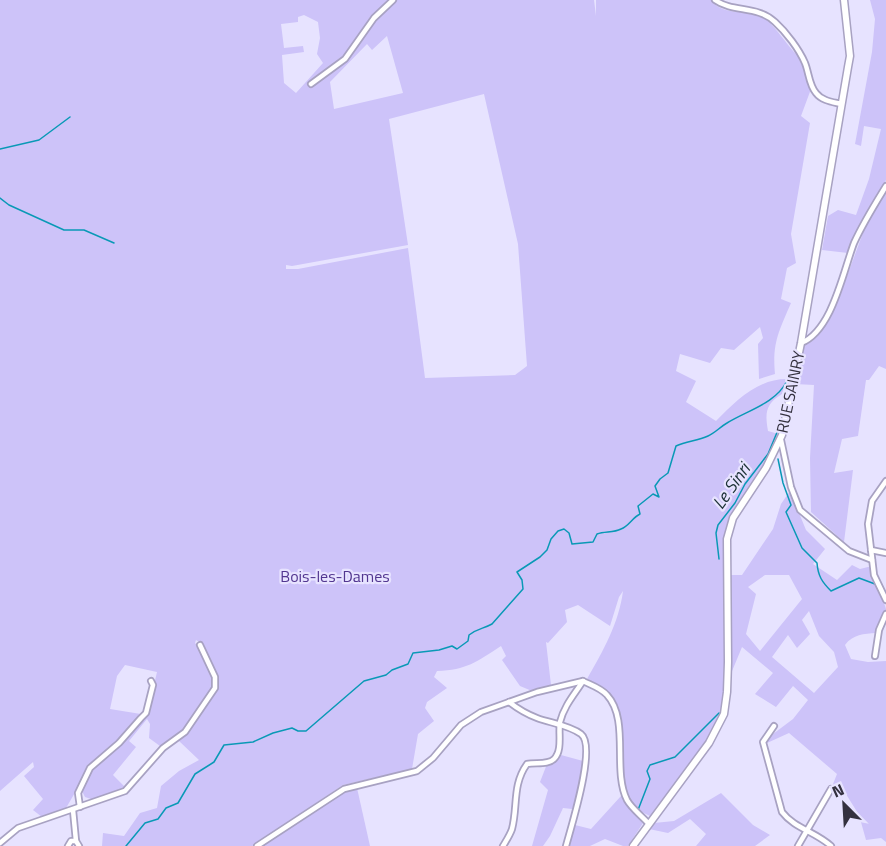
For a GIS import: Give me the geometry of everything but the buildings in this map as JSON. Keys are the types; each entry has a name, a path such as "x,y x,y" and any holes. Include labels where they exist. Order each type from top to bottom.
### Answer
{"street":[{"path":"311,84 345,59 374,18 393,0"},
{"path":"715,0 725,7 760,12 774,21 799,52 816,93 825,100 841,104"},
{"name":"RUE SAINRY","path":"633,846 709,743 724,714 728,662 727,539 733,518 766,468 781,440 801,343 850,56 844,0"},
{"path":"801,343 815,334 838,293 855,243 886,186"},
{"path":"781,440 790,487 801,510 849,551 872,560"},
{"path":"886,481 872,501 868,524 874,575 886,600"},
{"path":"871,550 886,553"},
{"path":"875,656 879,630 886,614"},
{"path":"0,843 18,828 125,791 163,748 185,732 215,688 215,677 200,645"},
{"path":"80,807 78,793 90,768 119,743 146,713 153,685 151,681"},
{"path":"257,846 344,789 417,771 433,758 468,720 481,712 537,692 583,681 607,694 614,705 623,787 634,809 649,824"},
{"path":"503,846 512,830 514,797 522,772 527,764 547,763 554,760 558,752 564,708 583,681"},
{"path":"509,702 528,714 580,733 585,740 586,759 580,796 566,846"},
{"path":"774,726 763,742 782,812 788,820 831,846"},
{"path":"798,846 831,789"},
{"path":"68,846 71,841 78,843 73,810"}],"green space":[{"name":"Bois-les-Dames","path":"0,0 594,0 596,16 596,0 711,0 723,9 760,16 771,24 801,58 811,89 801,116 810,123 791,234 796,263 787,268 781,299 791,303 776,345 775,374 759,379 758,344 763,338 760,327 734,350 721,348 710,363 680,354 676,371 696,381 686,402 716,421 748,392 766,383 787,379 782,394 769,406 767,414 768,431 782,435 733,518 727,539 724,560 727,671 721,714 708,740 650,816 631,803 627,793 624,782 622,726 616,702 607,691 587,679 614,626 623,591 610,626 578,605 565,610 567,622 548,643 546,642 551,685 532,691 520,686 502,660 506,656 501,646 471,664 456,669 437,671 434,677 447,688 427,702 425,708 434,721 418,734 412,769 343,785 252,846 102,846 103,833 124,836 140,813 157,808 161,786 179,771 199,760 179,741 218,686 204,645 196,640 195,643 203,653 214,678 210,691 182,732 160,746 149,738 150,724 147,719 129,741 136,747 113,775 125,787 94,800 85,797 82,791 85,780 80,784 66,808 42,817 33,810 43,799 24,776 34,767 33,762 0,791","holes":["304,15 318,22 320,38 317,54 323,63 296,93 284,83 282,55 304,52 303,46 284,48 281,24 298,22 298,17","387,36 403,93 334,109 330,82 367,44 372,50","484,94 518,244 527,366 515,375 425,378 408,248 298,269 286,269 286,265 292,266 408,245 389,119","125,665 157,672 147,715 110,709 117,676"]},
{"path":"870,0 886,0 886,180 848,253 822,250 828,216 838,210 856,215 869,179 881,129 864,126 861,146 855,144 872,52 875,19"},
{"path":"886,193 886,369 879,366 869,380 866,380 858,436 842,439 834,473 853,470 844,542 811,512 810,458 814,385 795,384 802,344 812,341 840,295 867,222"},
{"path":"790,491 806,530 825,549 813,564 837,580 852,565 860,569 872,566 886,609 876,633 855,637 845,645 851,659 868,662 886,661 886,842 881,838 866,840 859,815 841,786 831,789 837,774 789,733 767,743 769,737 793,719 808,700 793,686 776,707 755,694 773,673 742,647 730,676 730,575 742,575 773,529 781,504","holes":["765,575 789,575 802,599 760,651 746,634 756,594 748,587","809,611 819,636 834,652 838,667 814,693 772,657 788,635 797,648 810,634 802,620"]},
{"path":"561,755 583,761 578,794 572,809 563,808 543,846 532,846 548,790 540,782 547,764 559,759"},
{"path":"357,788 370,846 261,846 336,796"},
{"path":"721,793 753,825 770,835 755,846 696,846 706,834 690,819 668,833 649,829 654,823 674,821"},
{"path":"621,796 643,823 628,846 605,839 590,846 569,846 575,825 591,829"}],"waterway":[{"path":"0,149 39,140 70,117"},
{"path":"0,198 9,205 64,230 84,230 114,243"},
{"path":"126,846 145,823 158,819 166,808 178,803 195,774 214,762 224,745 253,742 292,728 306,731 364,681 386,675 408,664 413,653 452,646 457,649 468,641 469,635 492,624 523,589 522,580 517,572 540,557 558,531 564,529 569,533 572,544 593,542 597,534 624,528 640,514 638,506 653,494 659,497 655,486 668,473 676,446 708,436 760,406 776,395 787,381"},
{"name":"Le Sinri","path":"719,559 716,533 718,525 768,454 778,430"},
{"path":"778,459 791,505 786,512 802,548 817,563 819,575 825,585 831,591 859,578 875,584"},
{"path":"638,810 650,779 647,771 650,765 675,757 719,713"}]}
